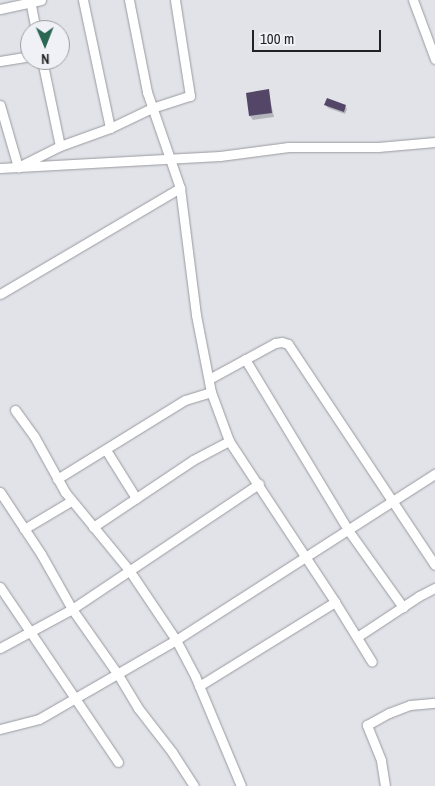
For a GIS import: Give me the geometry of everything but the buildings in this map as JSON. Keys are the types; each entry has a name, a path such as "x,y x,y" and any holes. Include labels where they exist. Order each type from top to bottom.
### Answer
{"street":[{"path":"0,9 41,0"},
{"path":"82,0 110,128"},
{"path":"129,0 152,108 180,188 196,314 211,392 229,441 259,484 372,662"},
{"path":"18,167 60,146 110,128 152,108 190,96 175,0"},
{"path":"413,0 435,59"},
{"path":"31,2 34,20"},
{"path":"0,61 20,58"},
{"path":"44,70 60,146"},
{"path":"1,111 18,167"},
{"path":"0,168 220,156 288,147 378,146 435,142"},
{"path":"0,294 180,188"},
{"path":"209,379 278,342 288,344 435,565"},
{"path":"245,360 348,530 403,608"},
{"path":"58,479 185,400 211,392"},
{"path":"15,410 34,436 72,501 129,570 176,640 199,686 241,786"},
{"path":"93,527 192,460 229,441"},
{"path":"106,450 136,498"},
{"path":"0,729 39,719 176,640 435,474"},
{"path":"0,648 72,609 259,484"},
{"path":"0,492 24,528 72,609 117,673 138,708 172,752 194,786"},
{"path":"24,528 72,501"},
{"path":"0,586 118,762"},
{"path":"357,637 435,588"},
{"path":"199,686 335,602"},
{"path":"385,786 381,760 367,725 388,713 410,705 435,703"}]}
